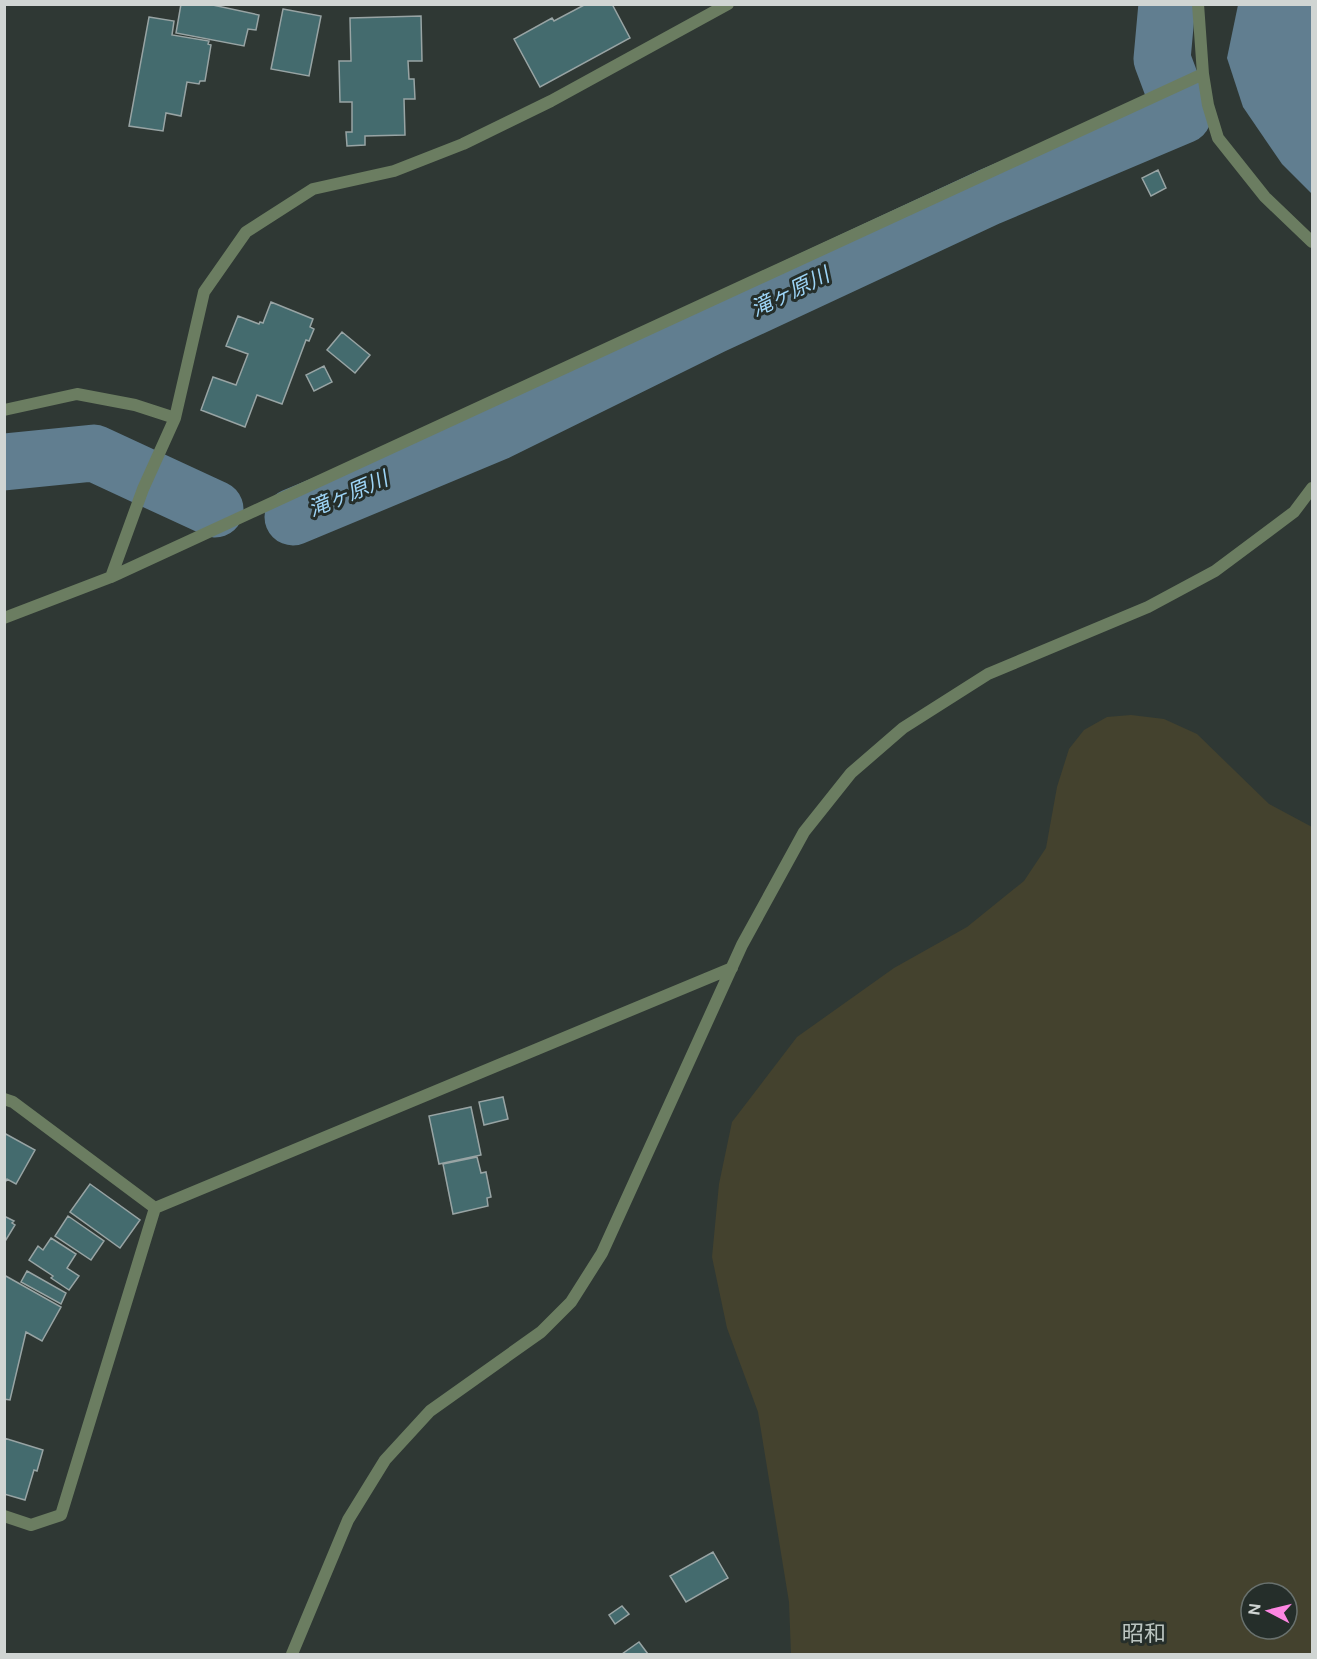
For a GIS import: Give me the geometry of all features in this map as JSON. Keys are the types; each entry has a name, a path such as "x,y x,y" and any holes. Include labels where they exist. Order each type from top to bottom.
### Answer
{"street":[{"path":"111,577 143,489 175,417 204,292 246,231 313,189 394,171 463,144 551,101 728,4"},
{"path":"1198,4 1203,74 1208,105 1218,138 1265,197 1312,242"},
{"path":"4,618 111,577 1203,74"},
{"path":"4,410 78,394 135,405 175,417"},
{"path":"292,1654 348,1520 385,1460 430,1412 541,1332 571,1302 602,1253 741,945 804,832 851,773 903,728 988,674 1148,607 1215,571 1294,512 1312,488"},
{"path":"155,1208 732,968"},
{"path":"4,1098 13,1102 155,1208"},
{"path":"4,1516 32,1525 61,1515 155,1208"}],"shaded area":[{"path":"1131,715 1164,719 1197,734 1269,804 1312,827 1312,1654 791,1654 789,1602 758,1412 727,1328 712,1257 719,1184 732,1122 797,1037 894,968 967,927 1024,881 1046,848 1057,787 1069,749 1084,730 1107,717"}],"water":[{"path":"1238,5 1312,5 1312,194 1282,164 1243,107 1227,58"}],"building":[{"path":"181,4 208,4 259,15 256,30 248,29 244,46 176,33"},
{"path":"586,4 612,4 630,38 540,87 514,39 552,18 554,21"},
{"path":"283,9 321,16 309,76 271,69"},
{"path":"421,16 422,61 408,61 409,79 414,79 415,99 404,99 405,135 365,136 365,145 347,146 346,132 352,132 352,102 340,102 339,61 351,61 350,18"},
{"path":"149,17 174,21 172,35 209,41 208,44 211,45 205,81 200,81 199,84 187,82 181,116 166,113 163,131 129,126"},
{"path":"1158,170 1166,188 1151,196 1142,178"},
{"path":"271,302 313,319 310,327 314,329 309,341 306,340 282,404 257,395 245,427 201,410 213,377 236,385 248,354 226,346 238,316 259,324 263,323"},
{"path":"342,332 370,355 355,373 327,350"},
{"path":"324,366 332,382 314,391 306,375"},
{"path":"503,1097 508,1119 484,1125 479,1102"},
{"path":"471,1107 481,1155 439,1164 429,1116"},
{"path":"4,1133 35,1150 16,1184 7,1179 4,1184"},
{"path":"477,1157 481,1173 486,1172 491,1197 487,1198 488,1206 453,1214 443,1164"},
{"path":"90,1184 140,1220 120,1248 70,1212"},
{"path":"4,1216 14,1221 12,1223 15,1225 4,1243"},
{"path":"68,1216 104,1241 91,1260 55,1236"},
{"path":"51,1238 76,1254 67,1268 79,1276 69,1290 29,1260 38,1246 43,1250"},
{"path":"27,1271 66,1293 61,1304 21,1282"},
{"path":"4,1275 61,1307 42,1341 26,1332 10,1400 4,1399"},
{"path":"4,1438 43,1450 25,1500 4,1494"},
{"path":"713,1552 728,1578 686,1602 670,1576"},
{"path":"622,1606 629,1614 615,1624 609,1615"},
{"path":"639,1642 648,1654 622,1654"}],"waterway":[{"name":"滝ヶ原川","path":"293,517 497,432 712,326 989,197 1183,115 1162,59 1167,4"},
{"name":"滝ヶ原川","path":"4,462 94,453 215,509"}],"district":[{"name":"昭和","path":"1144,1633"}]}
